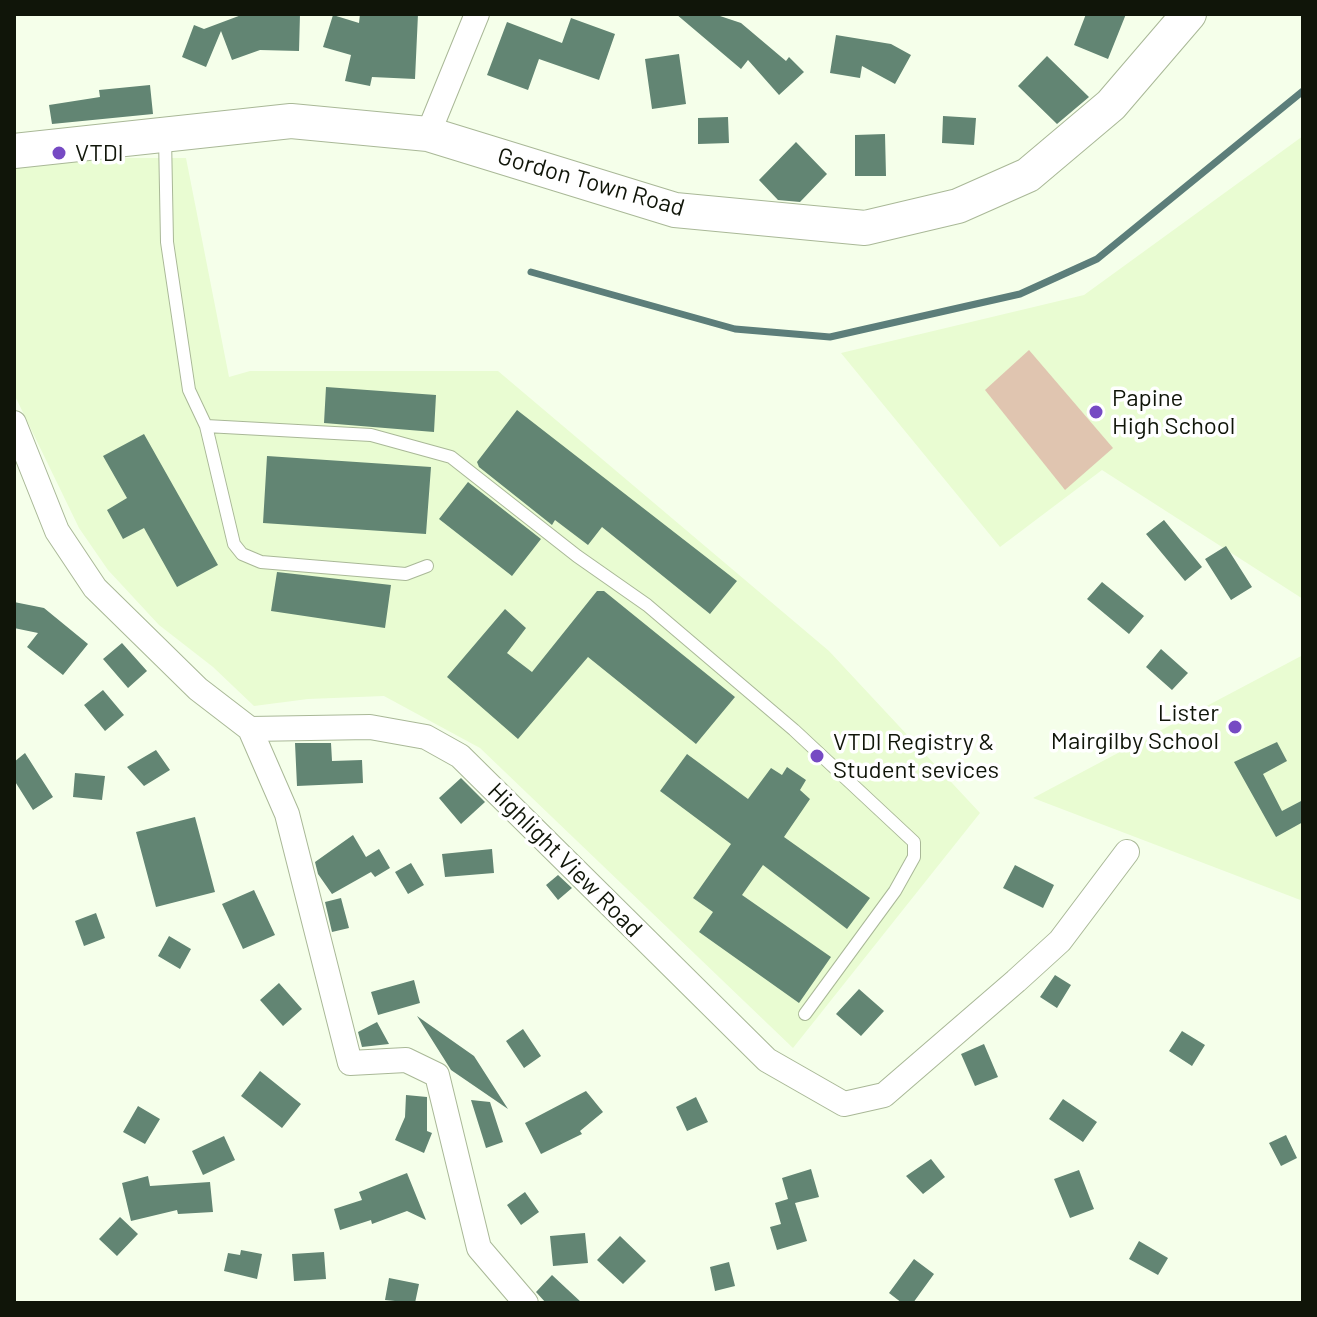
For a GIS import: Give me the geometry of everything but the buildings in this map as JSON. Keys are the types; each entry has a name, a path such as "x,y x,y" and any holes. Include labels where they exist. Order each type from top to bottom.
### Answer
{"main road":[{"name":"Gordon Town Road","path":"14,151 165,132 291,121 428,134 675,210 865,228 958,206 1028,175 1111,105 1189,14"}],"street":[{"path":"428,134 477,14"},
{"path":"14,423 57,531 95,588 198,689 250,729 287,814 350,1063 406,1060 437,1075 479,1248 526,1303"},
{"name":"Highlight View Road","path":"250,729 370,727 426,737 460,756 767,1060 844,1104 884,1095 1016,981 1060,941 1127,852"}],"lane":[{"path":"165,132 167,242 189,390 206,426 234,544 250,559 406,574 427,566"},
{"path":"206,426 371,435 451,457 577,556 647,605 794,730 914,842 914,857 895,891 805,1014"}],"shaded area":[{"name":"Papine High School","path":"1303,136 1303,599 1102,470 1000,547 841,353 1084,295"},
{"path":"14,158 186,158 229,377 250,371 498,371 829,651 980,813 793,1048 480,748 384,696 308,699 254,706 213,667 159,625 108,570 79,528 14,394"},
{"path":"1029,350 1113,448 1065,490 985,390"},
{"name":"Lister Mairgilby School","path":"1303,655 1303,901 1033,798"}],"waterway":[{"path":"531,272 735,329 830,337 1020,294 1097,259 1303,91"}],"place":[{"name":"VTDI","path":"59,153"},
{"name":"Papine High School","path":"1096,412"},
{"name":"Lister Mairgilby School","path":"1235,727"},
{"name":"VTDI Registry & Student sevices","path":"817,756"}]}
